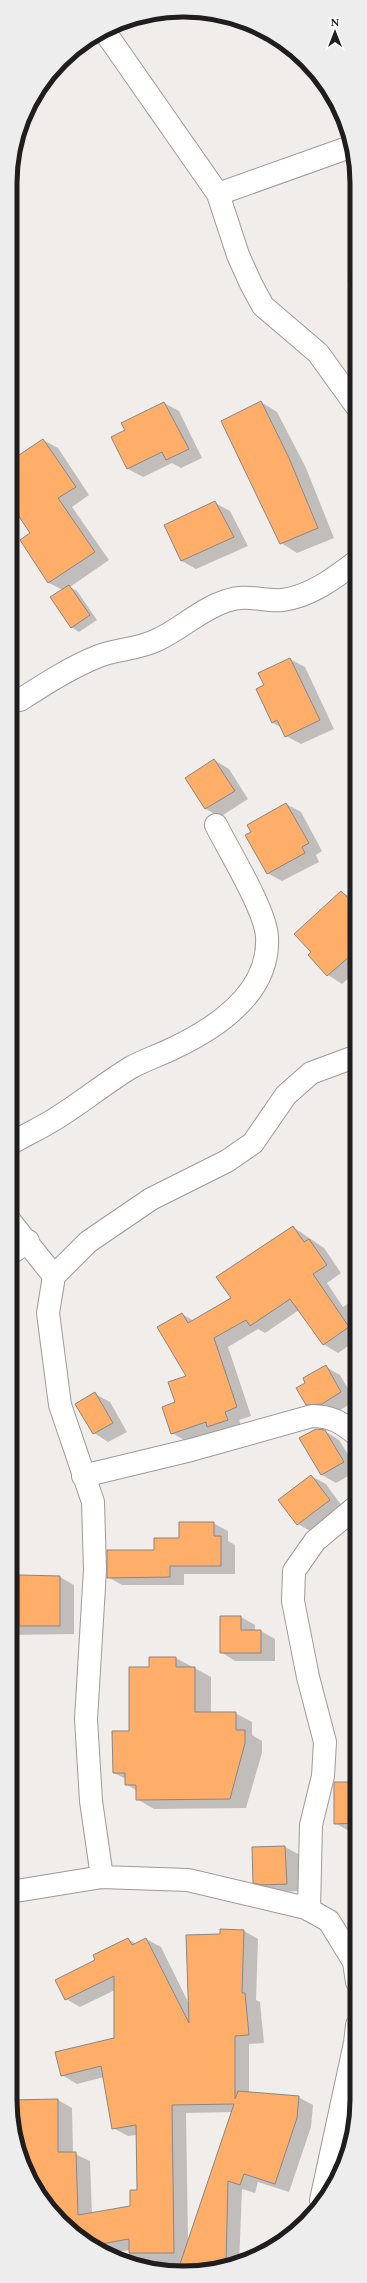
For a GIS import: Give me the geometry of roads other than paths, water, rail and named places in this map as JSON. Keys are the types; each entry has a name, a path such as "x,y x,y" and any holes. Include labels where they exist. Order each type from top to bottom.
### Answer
{"street":[{"path":"107,35 218,194 238,255 263,306 318,353 350,397"},
{"path":"218,194 346,148"},
{"path":"17,700 20,700 73,668 101,656 139,647 158,640 206,610 226,600 254,596 282,600 305,594 350,565"},
{"path":"17,1140 56,1118 94,1090 132,1066 202,1034 225,1017 255,988 265,963 267,936 259,909 216,825"},
{"path":"102,1877 91,1801 86,1719 95,1570 93,1502 60,1405 52,1354 48,1314 54,1276 88,1242 151,1199 227,1160 254,1143 286,1095 311,1073 350,1059"},
{"path":"17,1229 54,1276"},
{"path":"17,1249 28,1241"},
{"path":"83,1476 198,1448 312,1416 326,1416 342,1422 350,1429"},
{"path":"309,1910 311,1825 323,1776 324,1742 308,1677 293,1601 294,1571 315,1541 350,1512"},
{"path":"17,1891 102,1877 188,1880 309,1910 329,1920 350,1958"},
{"path":"325,2188 348,2110 350,2091"}]}
